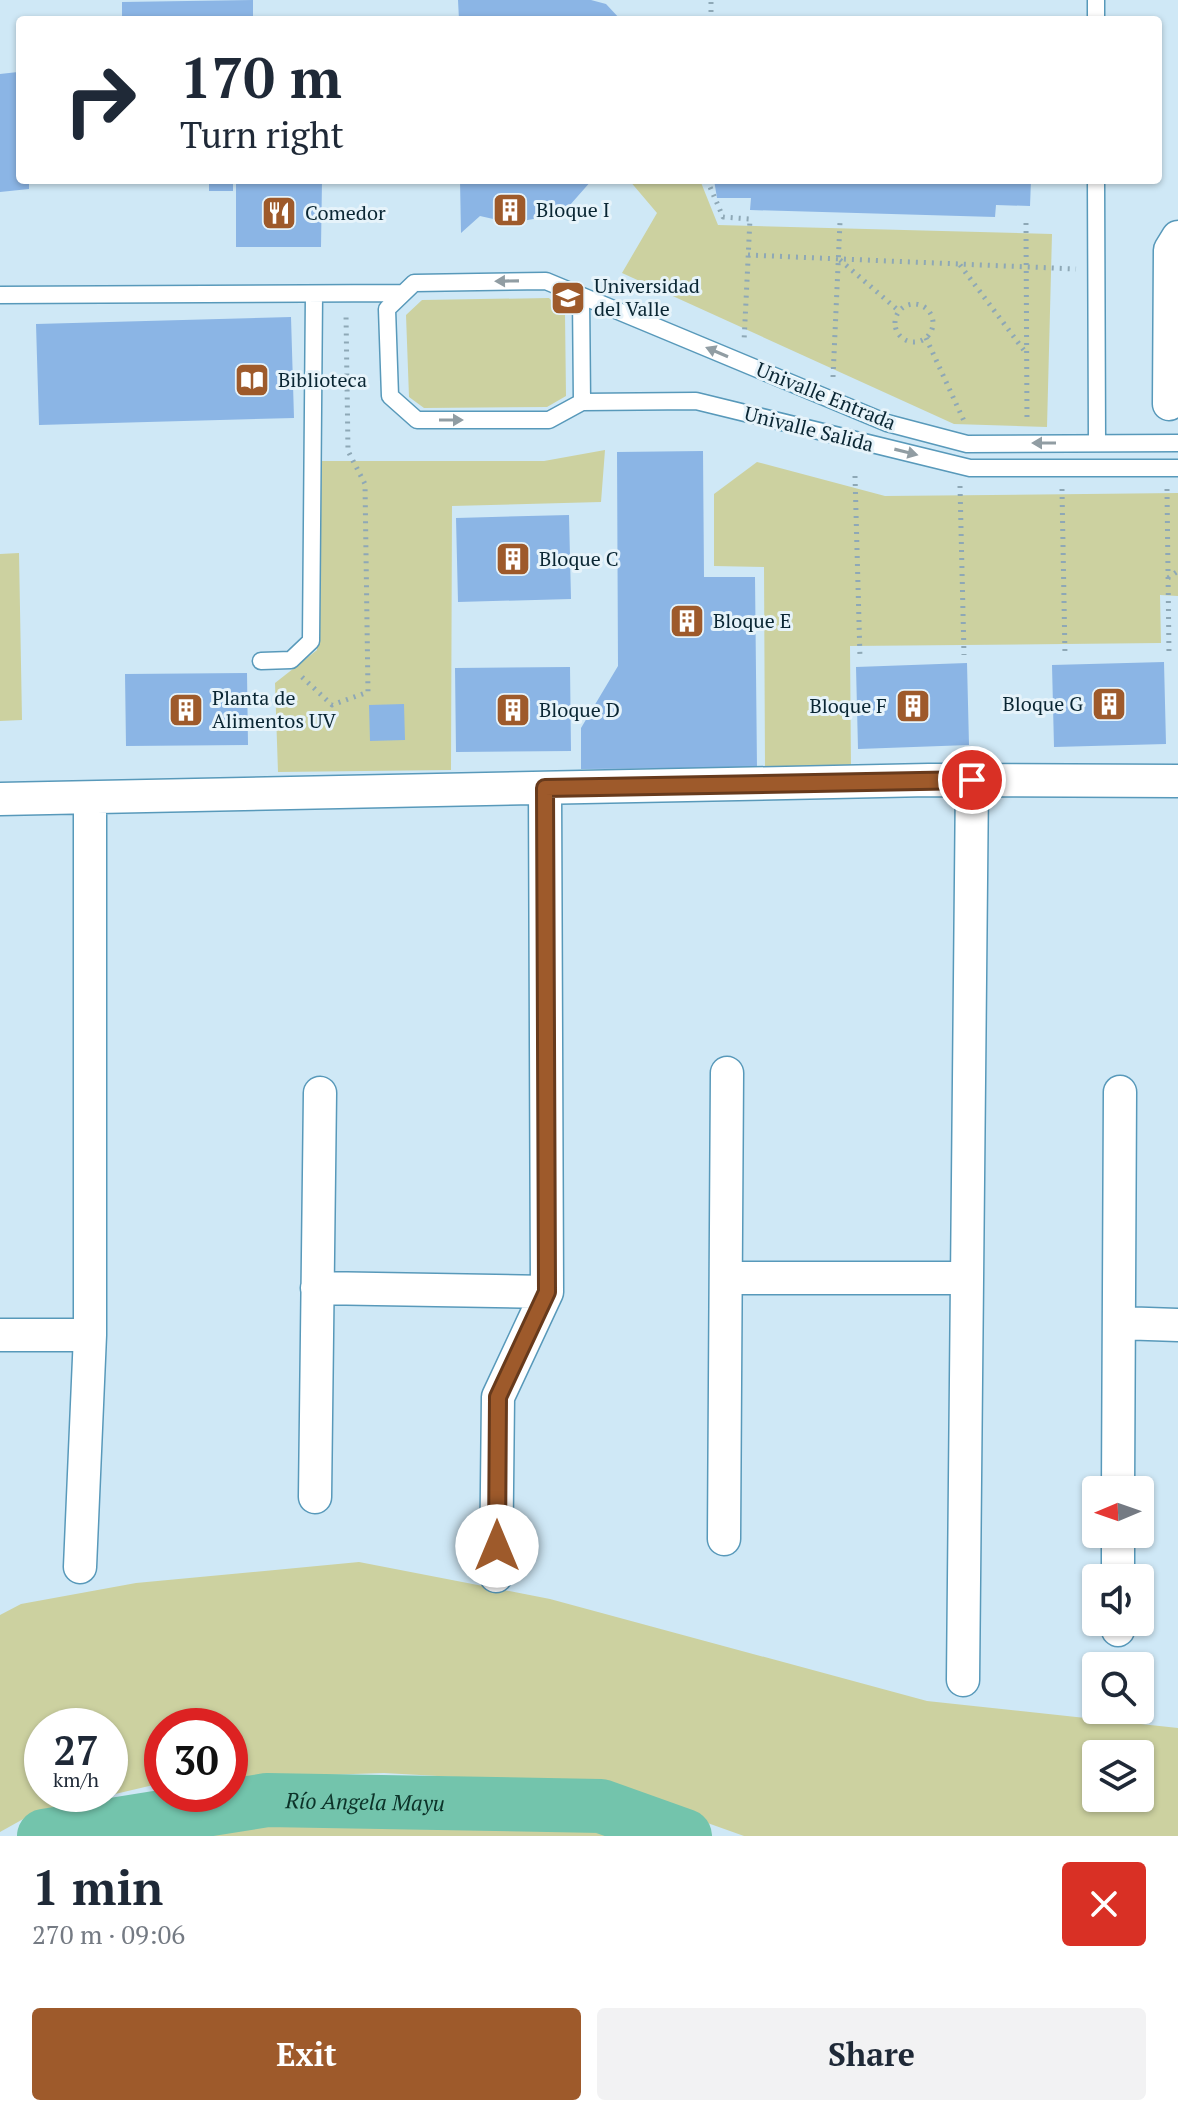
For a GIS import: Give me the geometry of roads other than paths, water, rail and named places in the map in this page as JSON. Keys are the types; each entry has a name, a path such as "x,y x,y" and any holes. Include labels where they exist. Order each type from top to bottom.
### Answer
{"street":[{"path":"1169,404 1170,250 1178,237"},
{"path":"0,799 972,780 1178,781"},
{"path":"963,1680 972,780"},
{"path":"496,1576 498,1397 547,1292 545,788"},
{"path":"80,1567 90,1335 90,798"},
{"path":"724,1539 727,1073"},
{"path":"1118,1476 1120,1092"},
{"path":"315,1497 320,1093"},
{"path":"726,1278 967,1278"},
{"path":"317,1288 547,1292"},
{"path":"1119,1323 1178,1325"},
{"path":"0,1335 90,1335"}],"lane":[{"path":"1096,184 1097,443"},
{"path":"546,281 581,296 582,402 549,420 417,420 390,396 387,309 414,283 546,281"},
{"path":"0,295 403,293"},
{"path":"261,661 291,660 311,641 314,294"},
{"name":"Univalle Entrada","path":"581,296 887,423 975,443 1178,443"},
{"name":"Univalle Salida","path":"582,402 696,401 970,468 1172,468"}],"waterway":[{"name":"Río Angela Mayu","path":"44,1836 267,1800 601,1806 685,1836"}],"place":[{"name":"Bloque I","path":"510,210"},
{"name":"Comedor","path":"279,213"},
{"name":"Universidad del Valle","path":"568,298"},
{"name":"Biblioteca","path":"252,380"},
{"name":"Bloque C","path":"513,559"},
{"name":"Bloque E","path":"687,621"},
{"name":"Bloque G","path":"1109,704"},
{"name":"Bloque F","path":"913,706"},
{"name":"Planta de Alimentos UV","path":"186,710"},
{"name":"Bloque D","path":"513,710"}]}
